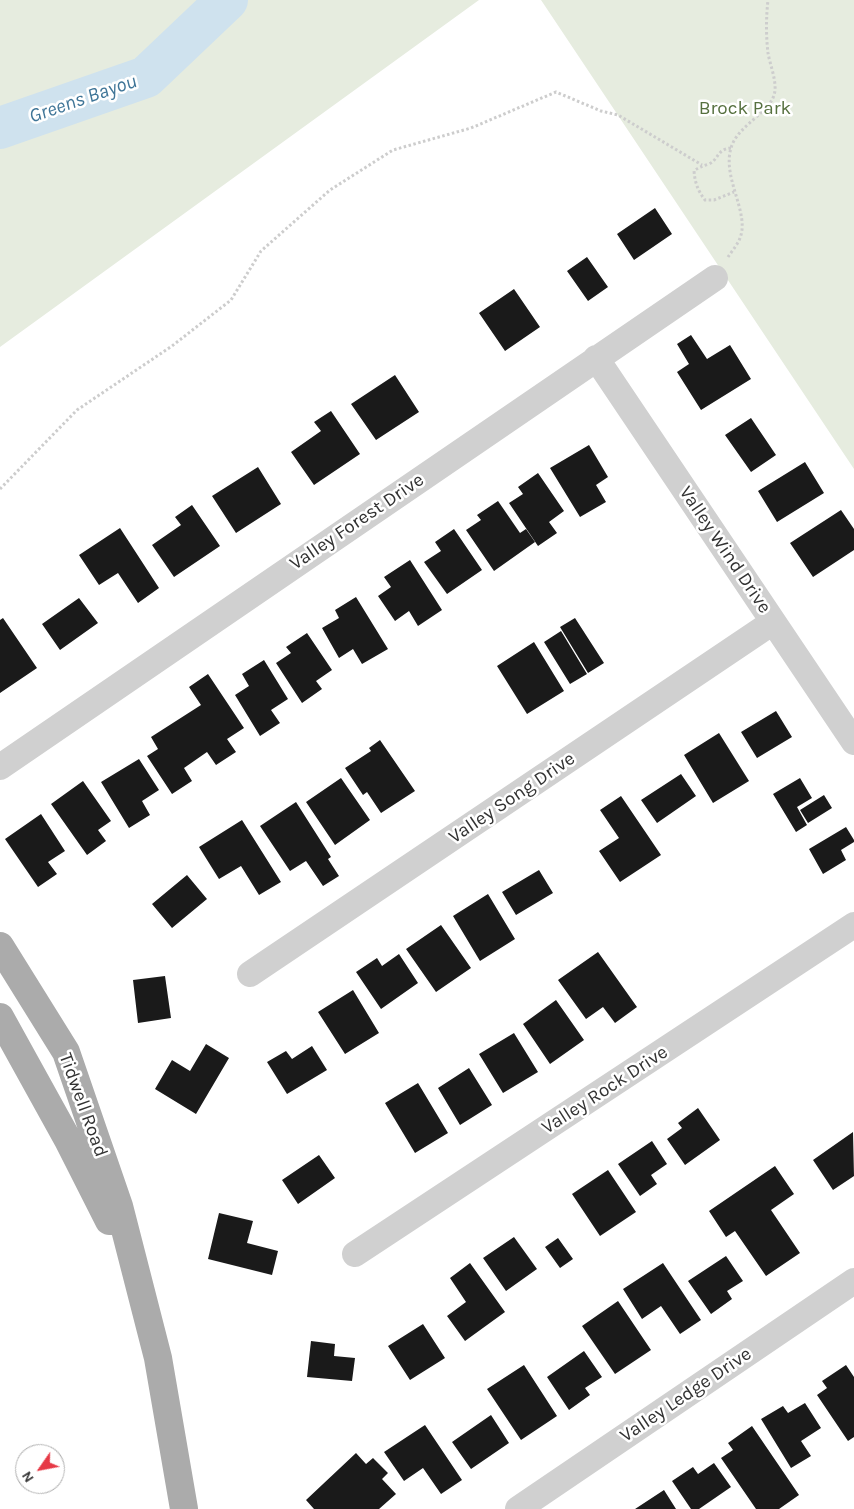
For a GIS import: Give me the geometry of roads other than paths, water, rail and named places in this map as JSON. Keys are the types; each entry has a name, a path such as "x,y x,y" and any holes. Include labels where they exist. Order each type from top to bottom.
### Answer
{"main road":[{"name":"Tidwell Road","path":"0,946 66,1052 119,1206 158,1358 184,1509"},
{"name":"Tidwell Road","path":"0,1017 68,1140 138,1278"}],"street":[{"name":"Valley Forest Drive","path":"0,767 715,278"},
{"name":"Valley Wind Drive","path":"596,358 854,742"},
{"name":"Valley Song Drive","path":"250,974 773,622"},
{"name":"Valley Rock Drive","path":"355,1254 854,925"},
{"name":"Valley Ledge Drive","path":"518,1509 853,1284"}],"waterway":[{"name":"Greens Bayou","path":"0,128 146,77 227,0"}],"park label":[{"name":"Brock Park","path":"745,109"}]}
